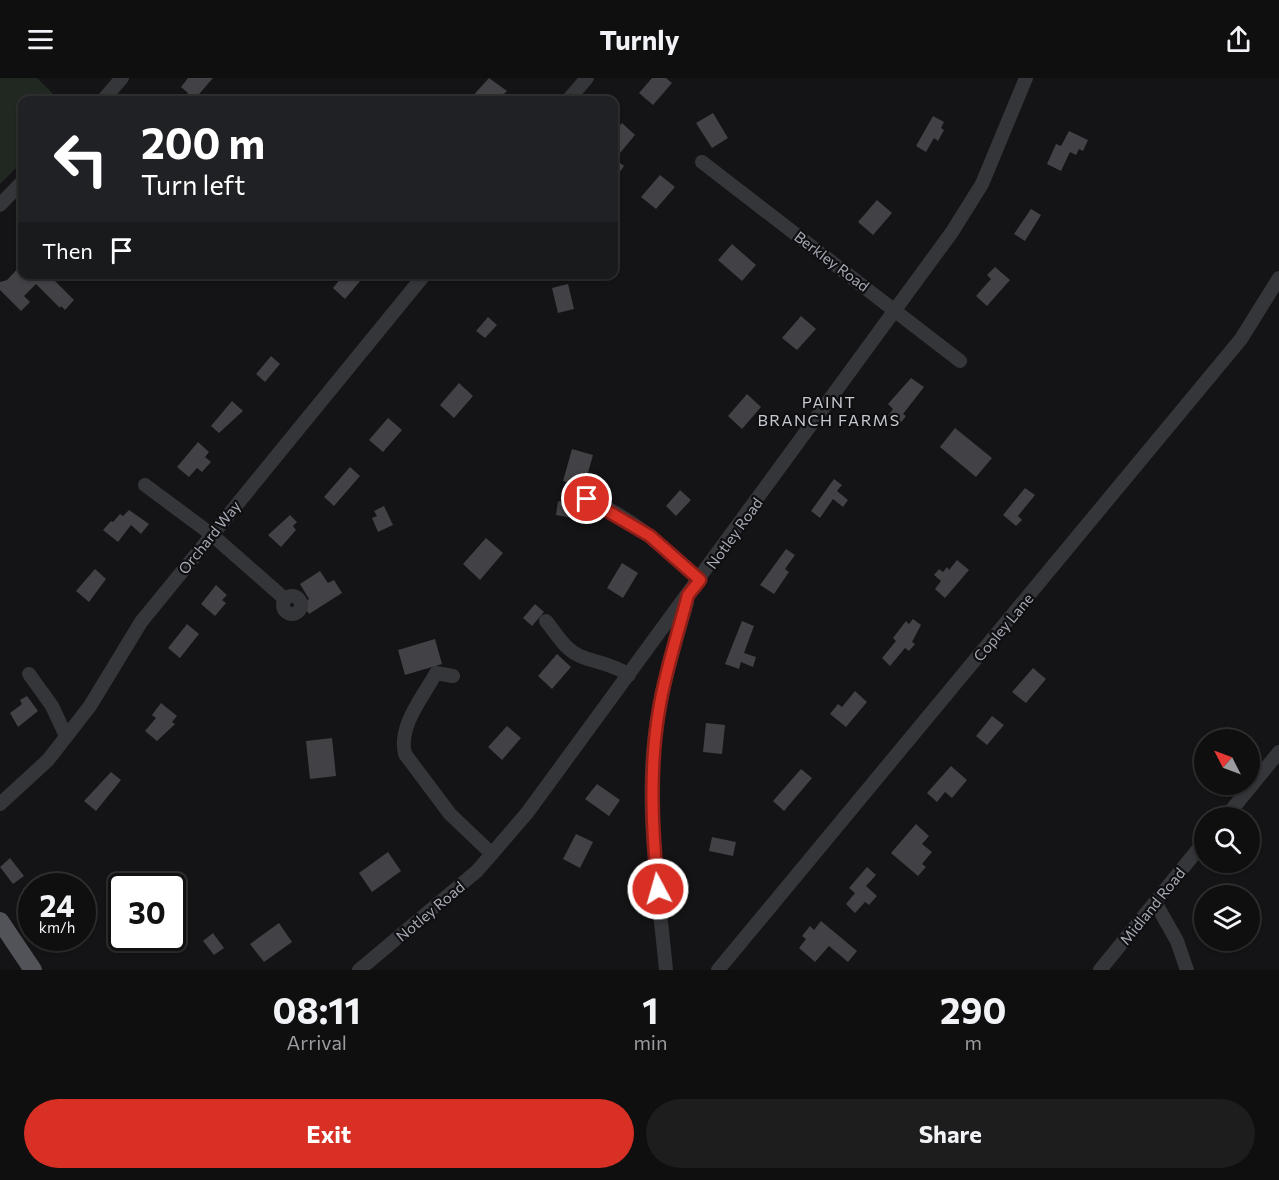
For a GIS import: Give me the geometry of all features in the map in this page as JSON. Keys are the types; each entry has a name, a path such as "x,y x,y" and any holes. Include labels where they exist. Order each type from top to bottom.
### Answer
{"main road":[{"path":"0,921 33,970"}],"street":[{"path":"106,96 122,78"},
{"path":"571,96 587,78"},
{"name":"Notley Road","path":"359,970 433,910 492,854 527,813 700,580 952,232 982,184 1026,78"},
{"name":"Berkley Road","path":"702,162 897,310 960,362"},
{"path":"0,205 18,186"},
{"name":"Copley Lane","path":"718,970 1241,339 1279,278"},
{"name":"Orchard Way","path":"0,804 48,760 90,706 141,622 421,279"},
{"path":"145,485 212,534 285,599"},
{"path":"574,495 587,499 650,536 700,580"},
{"path":"666,970 654,848 653,769 659,709 688,595"},
{"path":"546,621 571,651 580,656 607,663 629,675"},
{"path":"453,676 436,673 404,732 402,744 405,754 450,814 492,854"},
{"path":"28,674 52,706 66,736"},
{"path":"1234,807 1279,752"},
{"name":"Midland Road","path":"1100,970 1194,854"},
{"path":"1155,902 1177,941 1187,970"}],"shaded area":[{"path":"0,78 37,78 55,96 18,96 18,166 0,184"}],"building":[{"path":"188,78 213,78 197,96 185,96 188,93 181,87"},
{"path":"489,78 507,91 502,96 473,96"},
{"path":"652,78 666,78 672,83 653,105 639,93"},
{"path":"713,113 728,138 712,148 696,123"},
{"path":"933,116 944,122 941,128 944,130 938,141 934,138 926,152 916,146"},
{"path":"622,123 635,135 618,155 618,128"},
{"path":"1069,131 1088,140 1083,151 1079,149 1076,155 1070,152 1061,171 1047,164 1056,144 1061,146"},
{"path":"618,161 624,166 618,174"},
{"path":"660,175 675,187 656,209 641,197"},
{"path":"877,200 892,213 873,235 858,222"},
{"path":"1031,209 1041,215 1025,241 1014,234"},
{"path":"732,244 756,265 742,281 718,260"},
{"path":"995,267 1010,280 987,306 976,296 991,279 987,275"},
{"path":"18,268 18,279 53,279 74,300 65,310 61,306 60,308 36,284 24,296 30,302 21,311 0,290 0,282 7,280"},
{"path":"340,279 361,280 345,299 333,288"},
{"path":"568,284 574,309 558,313 552,288"},
{"path":"801,316 816,329 797,350 782,338"},
{"path":"488,317 497,325 485,338 476,331"},
{"path":"271,356 280,364 265,382 256,374"},
{"path":"911,378 924,387 903,414 906,416 899,425 888,416 893,409 888,404"},
{"path":"459,383 473,396 454,418 440,405"},
{"path":"747,394 761,407 742,429 728,416"},
{"path":"232,401 243,411 219,433 211,426"},
{"path":"388,418 402,430 383,452 369,440"},
{"path":"955,428 992,458 976,477 940,447"},
{"path":"198,442 209,452 205,457 211,462 202,472 197,468 189,477 177,467"},
{"path":"572,449 593,455 584,487 563,481"},
{"path":"350,467 360,476 334,506 324,497"},
{"path":"834,479 842,485 837,491 848,500 843,507 833,499 820,518 811,511"},
{"path":"1025,488 1035,495 1018,516 1022,520 1016,526 1003,515"},
{"path":"680,490 691,500 676,516 666,506"},
{"path":"558,501 580,506 579,519 556,515"},
{"path":"384,506 393,525 378,532 372,518 377,516 374,511"},
{"path":"129,510 149,524 141,534 131,525 118,542 103,530 120,514 123,516"},
{"path":"290,515 297,522 293,526 296,530 281,547 268,535"},
{"path":"486,538 503,553 480,580 463,564"},
{"path":"786,549 795,555 785,569 789,572 774,594 760,585"},
{"path":"957,560 969,570 945,598 935,589 941,581 934,575 939,569 943,572 947,567 949,570"},
{"path":"622,563 638,573 623,598 607,588"},
{"path":"95,569 106,579 89,602 76,591"},
{"path":"320,571 328,583 334,580 342,593 309,614 302,603 309,599 300,584"},
{"path":"216,585 227,595 222,600 226,603 215,616 201,604"},
{"path":"535,604 544,612 532,626 523,618"},
{"path":"913,619 921,625 912,642 915,644 909,651 905,648 890,666 882,658 896,641 893,638 906,621 909,624"},
{"path":"742,621 754,626 744,653 756,657 753,667 741,662 739,669 725,664"},
{"path":"187,624 199,634 180,658 168,648"},
{"path":"435,639 442,664 405,675 398,650"},
{"path":"557,654 571,667 552,689 538,676"},
{"path":"1033,668 1046,679 1026,703 1012,692"},
{"path":"855,691 867,702 846,727 830,714 838,704 842,707"},
{"path":"27,696 38,711 18,727 10,713 22,704 20,700"},
{"path":"161,703 177,716 172,722 175,724 157,741 145,731 156,718 152,715"},
{"path":"992,716 1004,725 987,745 976,736"},
{"path":"706,723 725,725 722,754 703,752"},
{"path":"507,726 521,738 502,760 488,747"},
{"path":"332,738 336,776 310,779 306,741"},
{"path":"951,766 967,780 952,798 945,792 937,802 927,793"},
{"path":"801,769 812,778 784,811 773,801"},
{"path":"111,772 121,780 96,811 84,801"},
{"path":"597,784 620,800 609,816 585,799"},
{"path":"916,824 929,836 922,844 932,852 922,864 926,867 918,876 891,853"},
{"path":"576,834 593,842 580,868 563,859"},
{"path":"712,837 736,842 733,856 709,851"},
{"path":"388,852 401,871 372,892 359,873"},
{"path":"10,858 22,873 18,873 18,880 13,884 0,867"},
{"path":"867,867 876,875 866,886 877,896 869,905 865,902 855,913 846,904 855,893 849,888"},
{"path":"821,921 857,951 848,962 829,946 815,962 799,948 806,939 802,936 810,926 814,930"},
{"path":"279,923 292,942 264,962 250,944"},
{"path":"213,933 224,948 214,955 203,941"}],"district":[{"name":"PAINT BRANCH FARMS","path":"829,410"}],"route":[{"path":"587,499 650,536 700,580 688,595 659,709 653,769 654,848 658,889"}]}
